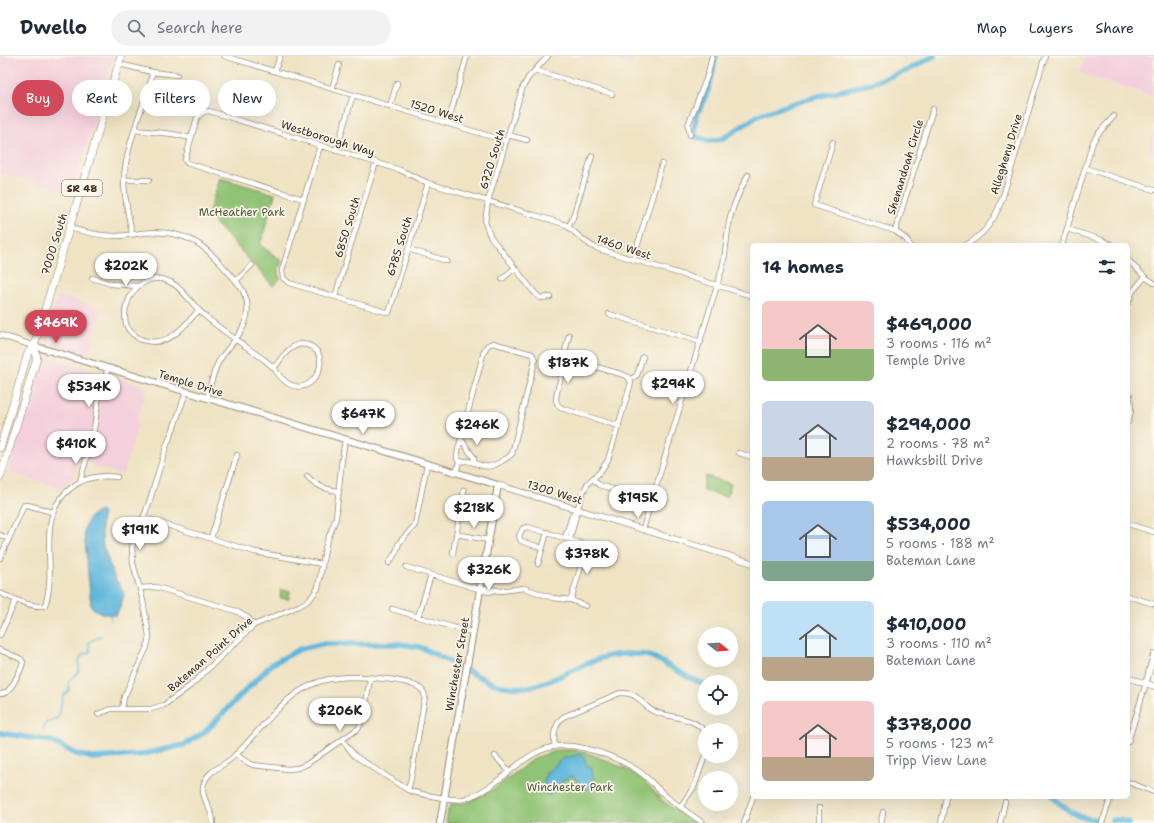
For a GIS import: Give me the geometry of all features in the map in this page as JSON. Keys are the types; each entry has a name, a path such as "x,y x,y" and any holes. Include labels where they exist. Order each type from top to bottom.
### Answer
{"main road":[{"name":"7000 South","path":"0,448 28,353 34,346 122,56"},
{"name":"7000 South","path":"0,478 37,356 34,346"},
{"name":"Temple Drive","path":"34,346 376,448"},
{"name":"1300 West","path":"376,448 498,485"},
{"name":"Winchester Street","path":"440,823 498,485"}],"street":[{"name":"1520 West","path":"224,56 506,141"},
{"path":"275,72 280,56"},
{"path":"448,124 467,56"},
{"name":"6720 South","path":"548,56 528,78 522,88 488,201 486,216 487,230 490,236 515,268 540,298 550,297"},
{"path":"690,135 688,125 708,74 712,56"},
{"name":"Allegheny Drive","path":"969,243 986,229 997,214 1045,56"},
{"path":"119,64 152,72 177,75"},
{"path":"332,88 339,64"},
{"path":"535,70 612,94"},
{"path":"132,234 124,180 127,159 151,80 152,72"},
{"path":"390,106 396,83"},
{"path":"336,151 353,95"},
{"name":"Shenandoah Circle","path":"895,230 932,109"},
{"name":"Westborough Way","path":"303,199 190,165 185,160 197,118 201,113 209,111 376,162 406,172 428,183"},
{"path":"1063,243 1095,138 1114,116"},
{"path":"135,130 173,134 191,138"},
{"path":"508,135 527,140"},
{"path":"833,142 814,205 895,230 909,243"},
{"path":"320,146 303,199 282,274 289,283 334,297"},
{"path":"568,227 572,220 592,156"},
{"name":"6850 South","path":"334,297 376,162"},
{"path":"633,260 662,164"},
{"path":"1085,168 1154,190"},
{"path":"643,529 701,342 725,258 729,222 736,200 748,175"},
{"path":"124,180 149,180"},
{"name":"1460 West","path":"428,183 559,222 568,227 591,246 750,295"},
{"name":"6785 South","path":"334,297 388,313 428,183"},
{"path":"70,228 105,236 159,232 177,235 190,240 209,252 236,281 245,294 248,307 245,324 216,367 207,398"},
{"path":"1067,229 1108,243"},
{"path":"408,249 447,261"},
{"path":"1130,262 1145,277 1154,283"},
{"path":"236,281 252,265"},
{"path":"502,279 515,268"},
{"path":"1130,298 1133,291 1145,277"},
{"path":"92,278 111,284 137,286"},
{"path":"198,310 183,328 168,340 154,343 134,336 127,327 125,317 128,302 137,286 144,281 158,279 168,282 180,290 198,310 266,361 274,368 282,379 291,385 299,387 307,386 313,381 317,375 320,362 319,354 315,348 308,344 293,346 285,353 274,368"},
{"path":"609,314 701,342"},
{"name":"Temple Drive","path":"0,335 34,346"},
{"path":"568,362 565,352 569,335"},
{"path":"456,472 459,462 457,458 461,439 484,351 488,345 493,343 532,354 535,360 512,454 493,467 464,461 459,462"},
{"path":"630,380 637,375 643,357"},
{"path":"619,426 564,409 558,405 556,400 564,367 568,362 576,361 624,376 630,380"},
{"path":"80,481 93,436 99,395 108,368"},
{"path":"567,539 576,518 576,510 585,489 605,466 608,460 630,390 630,380"},
{"path":"122,709 124,697 148,641 148,624 133,563 132,551 135,538 144,518 166,447 186,392"},
{"path":"1130,396 1132,411 1130,416"},
{"name":"Bateman Point Drive","path":"98,714 111,709 151,709 160,707 190,686 254,625 306,602 318,588 326,544 337,514 338,491 346,439"},
{"path":"461,439 474,458 474,463"},
{"path":"739,453 750,456"},
{"path":"211,538 237,455"},
{"path":"390,563 396,552 398,543 415,525 427,464"},
{"path":"307,476 318,486 329,490 338,491"},
{"path":"0,593 16,600 41,607 45,606 49,591 50,560 48,542 52,512 62,495 80,481 100,477 117,477"},
{"path":"593,479 599,485 619,491"},
{"name":"1300 West","path":"498,485 750,562"},
{"path":"453,553 464,490"},
{"path":"462,503 482,507"},
{"path":"0,558 25,505 52,512"},
{"path":"144,518 255,552 322,564"},
{"path":"1130,525 1154,532"},
{"path":"542,548 520,541 520,533 524,527 547,532 603,550"},
{"path":"538,564 547,532"},
{"path":"456,534 488,540"},
{"path":"0,535 9,539"},
{"path":"570,600 587,545"},
{"path":"406,567 481,589 486,588 494,590 524,588 553,598 570,600 586,606"},
{"path":"418,617 431,575"},
{"path":"140,588 156,587 236,611 248,618 254,625"},
{"path":"1130,597 1154,604"},
{"path":"0,635 16,600"},
{"path":"392,609 473,632"},
{"path":"0,650 21,659 23,662 21,670 7,692 2,694"},
{"path":"1130,735 1154,654"},
{"path":"213,823 210,809 203,798 202,789 209,774 236,754 281,706 304,688 320,681 338,678 397,680 409,683 419,688 425,695 408,790"},
{"path":"236,754 253,765 293,769 302,767 312,762 356,731 361,724 370,679"},
{"path":"1130,679 1154,686"},
{"path":"555,747 554,730 563,717 620,693 634,695 652,710 696,723 698,725"},
{"path":"342,740 355,756 408,790 444,798 460,799 471,796 491,786 534,753 555,747 568,746 582,748 629,765 645,776 667,797 703,823"},
{"path":"495,756 509,771"},
{"path":"680,807 694,787 703,763"},
{"path":"1130,783 1154,792"},
{"path":"744,823 752,799"},
{"path":"941,823 946,799"},
{"path":"1102,823 1110,799"},
{"path":"1000,823 1006,802"},
{"path":"819,808 819,823"},
{"path":"881,823 883,812"}],"shaded area":[{"path":"0,56 114,56 107,80 72,80 72,116 96,116 72,194 0,172"},
{"path":"601,56 633,56 631,65"},
{"path":"1085,56 1154,56 1154,96 1080,74"},
{"path":"1154,131 1154,154 1148,152"},
{"path":"57,295 102,309 89,355 49,343 45,340"},
{"path":"47,357 147,387 136,422 138,423 123,475 92,466 92,463 79,458 73,478 60,488 8,471 41,361"}],"green space":[{"name":"McHeather Park","path":"220,178 275,194 260,245 282,261 278,273 280,279 273,286 212,219 207,218"},
{"path":"706,476 731,484 727,497 702,490"},
{"path":"281,590 290,591 289,599 280,598"},
{"name":"Winchester Park","path":"558,750 576,750 593,755 628,770 642,779 663,801 694,823 446,823 448,810 451,804 466,803 483,795 497,787 534,758"}],"water":[{"path":"101,511 103,513 101,523 103,546 115,579 120,585 124,594 120,608 116,615 99,612 91,605 84,531 90,518 94,514"},
{"path":"579,754 584,757 587,766 591,766 594,780 589,789 583,789 580,787 577,780 571,776 562,781 550,795 545,794 544,784 546,773 562,759"}],"waterway":[{"path":"716,56 709,87 698,111 695,124 696,137 709,141 722,139 761,114 808,99 869,84 908,70 934,56"},
{"path":"110,620 111,615"},
{"path":"43,730 46,723 57,718 59,715 63,696 69,690 68,682 79,671 79,660 82,655 90,652 89,642 101,636"},
{"path":"0,733 51,741 76,754 93,758 139,755 184,745 205,732 272,664 300,649 321,644 400,644 420,647 492,683 511,687 529,687 561,676 608,656 626,654 641,654 650,656 698,682"},
{"path":"1055,799 1062,806 1077,815 1089,819 1095,819"},
{"path":"1112,820 1119,820 1129,823"}]}
